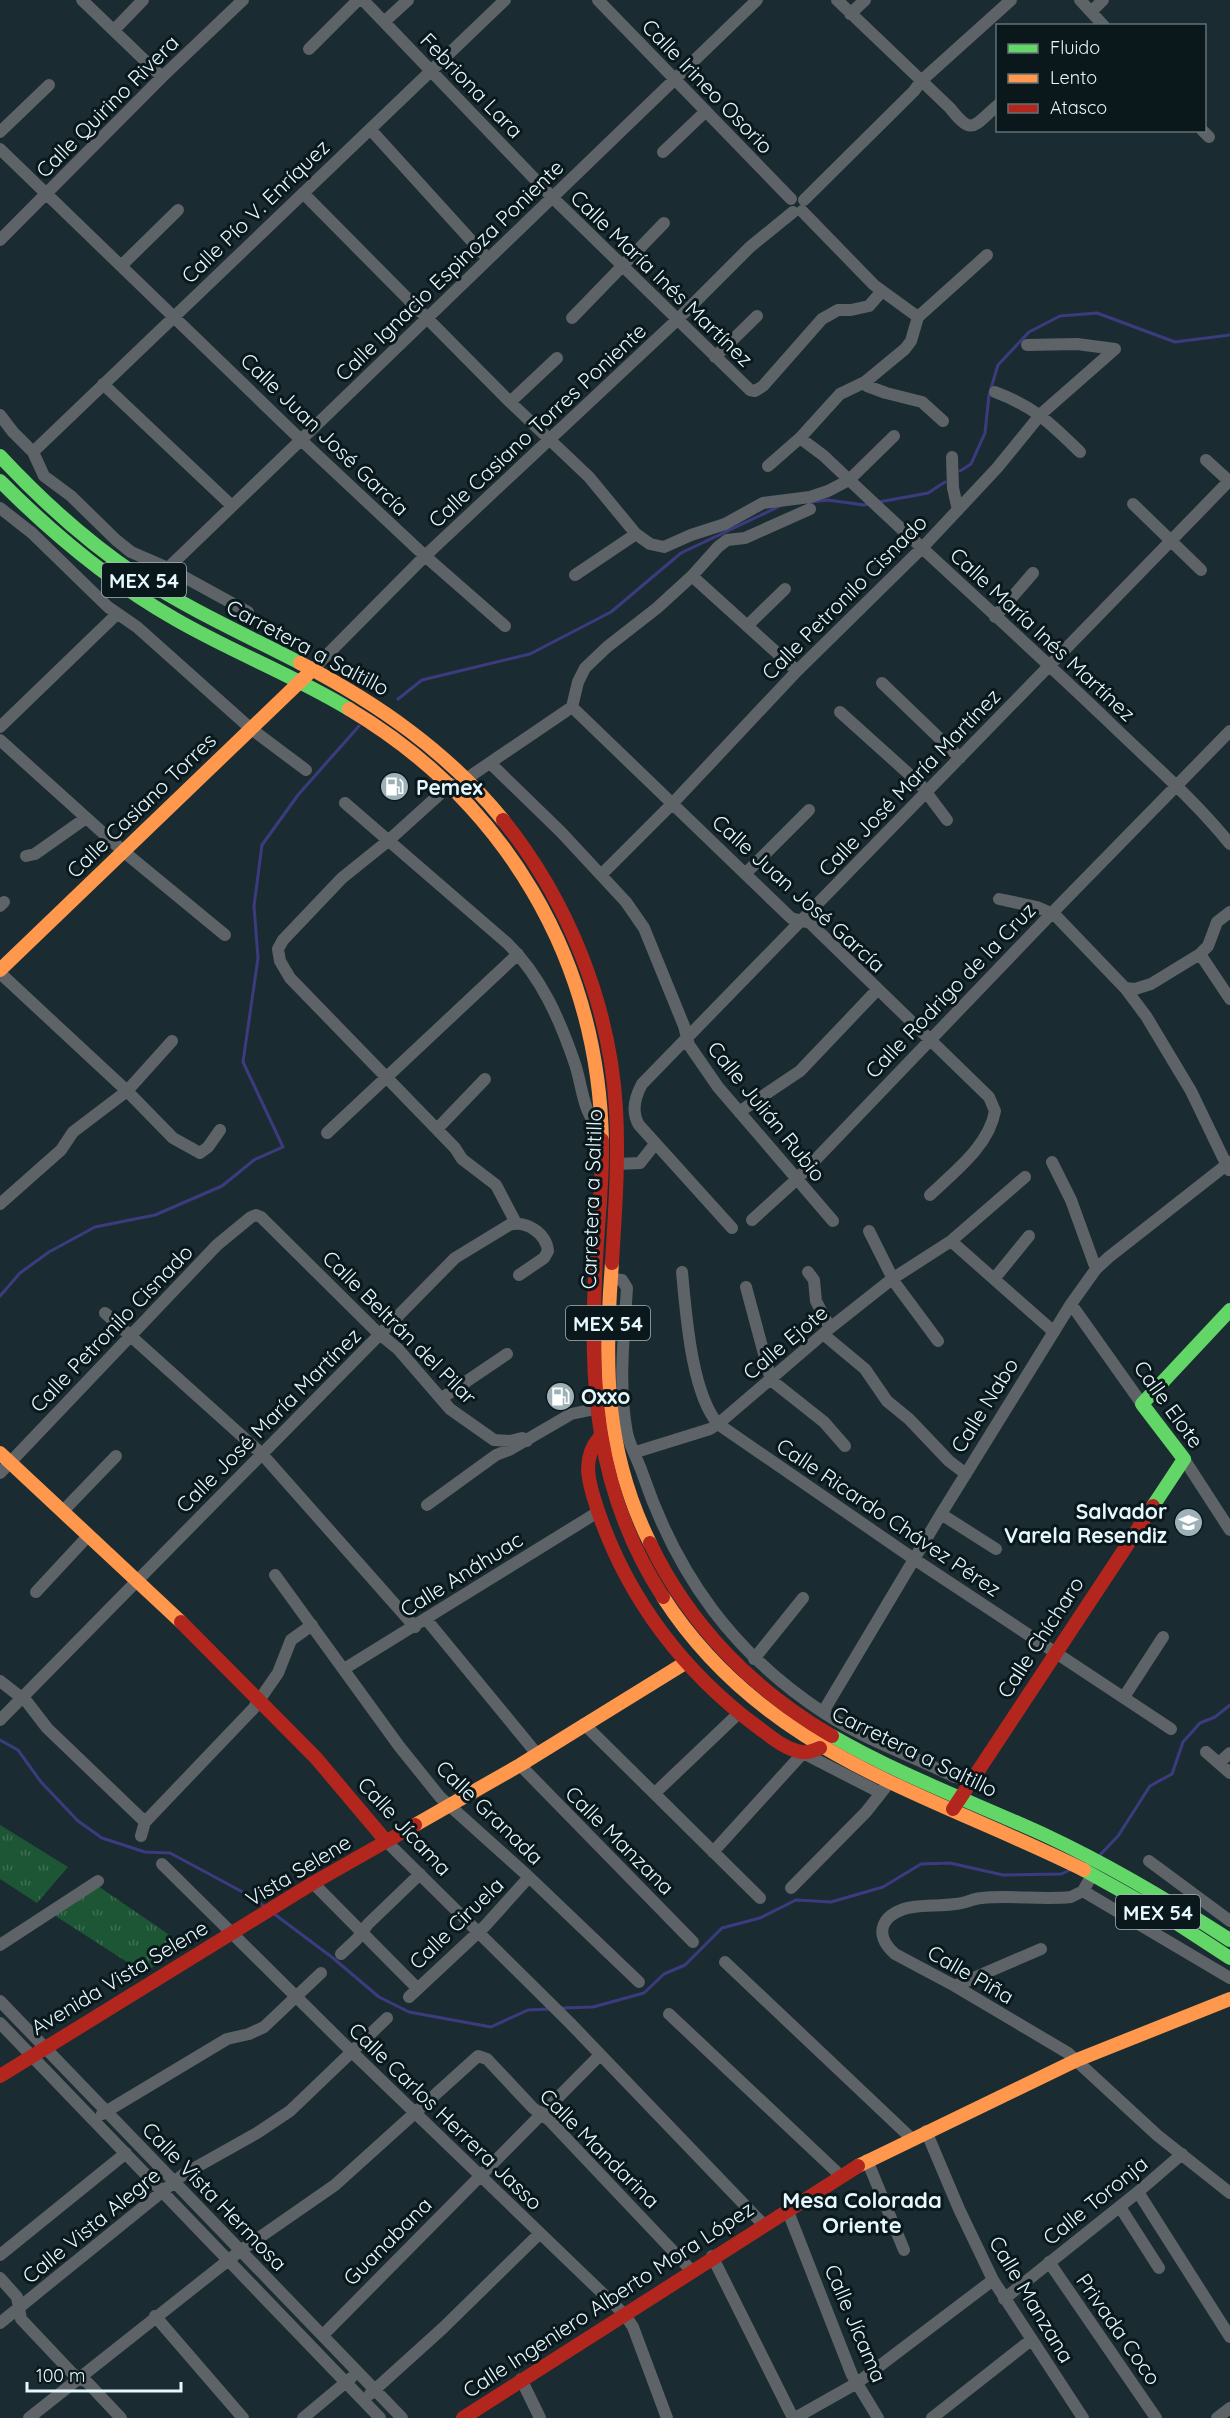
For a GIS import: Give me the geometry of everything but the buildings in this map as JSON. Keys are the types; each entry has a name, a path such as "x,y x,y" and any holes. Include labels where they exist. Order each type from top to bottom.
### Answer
{"main road":[{"name":"Carretera a Saltillo","path":"0,456 71,527 146,582 219,623 312,670 382,711 445,759 497,812 524,847 550,888 579,946 594,986 612,1072 617,1124 607,1379 612,1431 630,1503 660,1566 702,1627 750,1677 814,1726 865,1754 1083,1854 1230,1940"},
{"name":"Carretera a Saltillo","path":"0,481 62,541 135,595 211,638 342,705 374,725 451,784 484,820 514,860 556,935 571,972 593,1052 602,1131 593,1340 595,1409 599,1438 617,1508 647,1573 668,1607 711,1660 739,1688 774,1717 885,1787 953,1810 1068,1862 1173,1921 1230,1958"},
{"name":"Calle Casiano Torres","path":"0,972 312,670"},
{"path":"1143,1404 1230,1310"},
{"name":"Calle Elote","path":"1143,1404 1184,1459"},
{"path":"599,1438 590,1449 588,1467 598,1512 622,1571 635,1596 658,1630 685,1663 739,1713 768,1735 803,1753 820,1748"},
{"name":"Calle Jícama","path":"5,1457 137,1580 260,1700 324,1766 387,1841"},
{"name":"Calle Chícharo","path":"953,1810 1184,1459"},
{"name":"Vista Selene","path":"231,1934 313,1883 519,1765 685,1663"},
{"name":"Avenida Vista Selene","path":"0,2076 231,1934"},
{"name":"Calle Ingeniero Alberto Mora López","path":"463,2418 625,2315 712,2256 867,2160 1077,2060 1230,1998"}],"street":[{"path":"82,0 162,77"},
{"path":"114,30 143,0"},
{"name":"Calle Quirino Rivera","path":"0,240 162,77 243,0"},
{"path":"309,49 358,0"},
{"name":"Febriona Lara","path":"363,0 552,197"},
{"path":"384,22 408,0"},
{"name":"Calle Pío V. Enríquez","path":"33,452 505,0"},
{"name":"Calle Irineo Osorio","path":"598,0 825,237 882,291 918,316"},
{"name":"Calle Ignacio Espinoza Poniente","path":"168,568 757,0"},
{"path":"837,0 950,108 963,125 969,127 996,107"},
{"path":"850,14 865,0"},
{"name":"Calle Casiano Torres Poniente","path":"312,670 425,556 678,320 750,247 797,206 914,91 921,81 1011,0"},
{"path":"1080,0 1102,24"},
{"path":"1091,12 1103,0"},
{"path":"0,132 49,85"},
{"path":"663,152 706,111"},
{"path":"370,129 488,259"},
{"name":"Calle Juan José García","path":"0,149 300,439 425,556 505,626"},
{"path":"303,193 510,402 589,477 636,534 650,544 664,547 725,524 763,503 828,491 849,480 894,436"},
{"name":"Calle María Inés Martínez","path":"552,197 744,386 755,390 763,386 822,319 838,310 869,306 882,291"},
{"path":"122,265 178,210"},
{"path":"572,318 664,223"},
{"path":"768,466 800,438 840,394 865,382 905,349 911,341 918,316 987,255"},
{"path":"715,357 757,316"},
{"name":"Calle Petronilo Cisnado","path":"602,874 672,804 797,671 923,547 997,468 1041,414 1115,350 1077,344 1028,345"},
{"path":"510,402 557,358"},
{"path":"865,382 867,386 886,393 922,402 943,421"},
{"path":"103,384 231,505"},
{"path":"995,392 1015,399 1041,414 1080,452"},
{"path":"0,415 33,452 44,476 71,496 131,552 168,568 248,612"},
{"name":"Calle María Inés Martínez","path":"800,438 824,456 995,617 1050,665 1175,786 1230,844"},
{"path":"952,457 953,488 958,510"},
{"path":"1206,460 1230,480"},
{"name":"Calle José María Martínez","path":"636,1120 635,1099 642,1084 686,1036 1230,480"},
{"path":"1133,504 1201,570"},
{"path":"0,508 32,533 76,578 117,614 137,627 250,728 306,770"},
{"path":"466,779 572,708 578,682 585,668 607,646 657,608 727,540 745,538 810,509"},
{"path":"725,524 727,540"},
{"path":"575,575 636,534"},
{"path":"995,617 1033,573"},
{"path":"692,576 797,671"},
{"path":"747,626 784,589"},
{"path":"0,727 117,614"},
{"path":"882,683 960,758"},
{"name":"Calle Juan José García","path":"572,708 792,918 810,923 989,1097 995,1111 991,1126 979,1145 930,1196"},
{"path":"840,712 927,792 947,820"},
{"name":"Calle Rodrigo de la Cruz","path":"752,1220 796,1180 1230,731"},
{"path":"0,740 123,851 225,935"},
{"name":"Calle Julián Rubio","path":"490,763 602,874 626,902 644,928 684,1026 689,1045 739,1112 833,1221"},
{"path":"451,784 336,884 283,940 278,949 281,965 290,978 388,1077 455,1148 462,1159 496,1185 516,1223 531,1228 542,1238 548,1248 544,1258 519,1275"},
{"path":"345,803 518,954 530,968 557,1018 577,1070 588,1114 602,1131"},
{"path":"745,874 809,810"},
{"path":"26,856 35,854 86,818"},
{"path":"999,899 1037,907 1052,913 1125,988 1146,1016 1191,1091 1229,1166"},
{"path":"1125,988 1135,989 1151,984 1200,954 1208,946 1217,922 1230,912"},
{"path":"327,1132 518,954"},
{"path":"1200,954 1230,999"},
{"path":"0,972 127,1091 173,1138 200,1153 220,1130"},
{"path":"739,1112 800,1071 878,989"},
{"path":"0,1204 61,1150 73,1132 127,1091 172,1041"},
{"path":"437,1129 485,1079"},
{"path":"617,1124 636,1120 732,1228"},
{"path":"617,1164 640,1163 655,1144"},
{"path":"1052,1162 1071,1200 1096,1269"},
{"name":"Calle Nabo","path":"823,1712 941,1514 1071,1304 1096,1269 1229,1166"},
{"name":"Calle Ejote","path":"636,1452 710,1429 718,1424 827,1331 892,1279 951,1241 1025,1177"},
{"name":"Calle Petronilo Cisnado","path":"0,1473 5,1457 132,1337 217,1245 256,1215"},
{"name":"Calle Beltrán del Pilar","path":"256,1215 261,1217 421,1372 450,1409 488,1438 498,1441 522,1438 527,1440"},
{"name":"Calle José María Martínez","path":"0,1720 20,1697 455,1258 516,1223"},
{"path":"870,1231 892,1279 938,1341"},
{"path":"994,1279 1029,1236"},
{"path":"951,1241 1054,1332"},
{"name":"Calle Ricardo Chávez Pérez","path":"682,1272 690,1349 706,1403 718,1424 914,1559 1171,1729"},
{"path":"808,1272 814,1280 816,1300 827,1331 865,1369 887,1401 909,1419 949,1461 966,1474"},
{"path":"610,1279 622,1280 627,1288 623,1378 627,1430 659,1520 686,1572 714,1613 754,1659 783,1684 823,1712 955,1777 974,1775"},
{"path":"746,1287 771,1380 824,1422 845,1446"},
{"name":"Calle Elote","path":"1071,1304 1143,1404"},
{"path":"105,1313 262,1454 415,1626"},
{"path":"442,1398 507,1354"},
{"path":"607,1379 623,1378"},
{"path":"427,1505 496,1455 571,1414 595,1409"},
{"path":"63,1511 116,1456"},
{"name":"Calle Elote","path":"1184,1459 1230,1530"},
{"name":"Calle Anáhuac","path":"344,1669 598,1512"},
{"path":"941,1514 996,1549"},
{"path":"36,1592 88,1536"},
{"name":"Calle Granada","path":"274,1575 399,1746 448,1804 529,1877 639,1982"},
{"path":"754,1659 803,1598"},
{"path":"426,1619 537,1754"},
{"path":"141,1836 145,1822 260,1700 278,1673 291,1640 312,1624"},
{"path":"1124,1697 1163,1637"},
{"path":"0,1681 30,1706 47,1728 145,1822"},
{"path":"655,1793 739,1713"},
{"path":"584,1724 760,1898"},
{"path":"1206,1752 1230,1773"},
{"path":"713,1852 803,1753 885,1787 866,1812 791,1888"},
{"path":"1219,1763 1230,1753"},
{"name":"Calle Manzana","path":"519,1765 693,1942"},
{"name":"Calle Jícama","path":"387,1841 570,2023 599,2056 763,2224"},
{"path":"1149,1861 1230,1921"},
{"name":"Calle Carlos Herrera Jasso","path":"162,1864 352,2053 625,2315 633,2327 667,2418"},
{"path":"1088,1872 1083,1891 1230,1978"},
{"path":"341,1954 357,1939 368,1924 420,1874"},
{"name":"Calle Ciruela","path":"363,1931 413,1992 477,1933 529,1877"},
{"path":"0,1945 98,1881"},
{"path":"313,1883 363,1931"},
{"name":"Calle Piña","path":"1083,1891 1071,1898 981,1898 957,1904 913,1907 887,1918 881,1934 890,1950 955,1986 1077,2060 1137,2117 1228,2188"},
{"path":"955,1986 1041,1949"},
{"path":"725,1962 911,2138"},
{"path":"93,2119 227,2039 249,2034 264,2027 321,1973"},
{"name":"Calle Vista Hermosa","path":"0,2001 402,2418"},
{"path":"669,2014 841,2176"},
{"path":"352,2053 387,2018"},
{"name":"Calle Vista Hermosa","path":"0,2023 380,2418"},
{"name":"Calle Vista Alegre","path":"0,2323 195,2166 257,2133 290,2111 352,2053"},
{"name":"Calle Mandarina","path":"414,2113 475,2058 481,2056 487,2059 691,2270"},
{"name":"Guanabana","path":"323,2335 599,2056"},
{"path":"29,2418 228,2260 335,2185 414,2113"},
{"name":"Calle Manzana","path":"926,2131 959,2209 993,2280 1078,2417"},
{"path":"0,2255 126,2152"},
{"name":"Calle Toronja","path":"1004,2299 1120,2207 1182,2154"},
{"path":"867,2160 904,2250"},
{"path":"1138,2192 1230,2337"},
{"path":"1120,2207 1159,2268"},
{"name":"Calle Jícama","path":"787,2209 857,2383 878,2418"},
{"path":"363,2400 458,2315 539,2234"},
{"path":"712,2256 794,2418 857,2383 993,2280"},
{"name":"Privada Coco","path":"1049,2262 1156,2418"},
{"path":"0,2278 16,2297 21,2319 72,2373 121,2418"},
{"path":"155,2316 243,2418"},
{"path":"932,2418 1031,2340"},
{"path":"303,2418 358,2371"},
{"path":"521,2379 540,2418"},
{"path":"1217,2418 1230,2408"}],"green space":[{"path":"0,1825 68,1867 37,1903 0,1879"},
{"path":"98,1886 184,1945 144,1973 54,1915"}],"waterway":[{"path":"960,471 971,464 985,433 989,395 998,365 1029,332 1060,316 1097,313 1175,342 1230,335"},
{"path":"879,502 928,493 945,482"},
{"path":"811,502 828,500 869,504"},
{"path":"398,699 422,680 530,654 611,612 681,553 780,506"},
{"path":"0,1296 20,1273 49,1252 95,1227 155,1215 222,1186 254,1160 283,1147 243,1062 258,958 254,906 262,845 298,795 359,726"},
{"path":"1100,1855 1118,1836 1150,1786 1172,1774 1183,1742 1200,1723 1215,1717 1230,1705"},
{"path":"0,1740 18,1750 41,1782 78,1821 102,1838 145,1852 170,1853 252,1897 265,1907"},
{"path":"562,2008 593,2007 644,1993 664,1974 685,1965 722,1928 760,1918 796,1900 831,1902 883,1887 921,1864 950,1863 1003,1875 1061,1874 1070,1870"},
{"path":"273,1913 333,1958 379,1997 409,2012 491,2027 528,2010 549,2009"}],"traffic: fast":[{"path":"0,456 66,520 138,576 198,611 300,663"},
{"path":"0,481 83,556 151,605 349,709"},
{"path":"1153,1506 1184,1459 1142,1404 1230,1310"},
{"path":"832,1736 911,1777 1071,1848 1140,1885 1230,1940"},
{"path":"1084,1870 1161,1913 1230,1958"}],"traffic: slow":[{"path":"300,663 329,678 410,731 459,772 503,820"},
{"path":"0,970 309,673"},
{"path":"349,709 404,747 454,790 497,838 533,891 561,948 583,1009 596,1073 602,1140"},
{"path":"612,1263 608,1336 611,1406 624,1474 650,1543"},
{"path":"0,1453 181,1622"},
{"path":"663,1597 704,1651 749,1695 799,1732 852,1763 908,1791 1084,1870"},
{"path":"415,1825 520,1765 685,1663"},
{"path":"858,2166 1077,2060 1230,1999"}],"traffic: jam":[{"path":"503,820 526,851 566,920 582,956 605,1031 612,1070 617,1128 612,1263"},
{"path":"602,1140 594,1304 596,1392 601,1434 622,1516 640,1557 663,1597"},
{"path":"599,1438 593,1446 588,1464 590,1483 610,1543 642,1604 683,1658 732,1706 785,1746 802,1752 820,1748"},
{"path":"953,1809 1153,1506"},
{"path":"650,1543 684,1601 726,1653 776,1698 832,1736"},
{"path":"181,1622 316,1758 386,1841"},
{"path":"0,2076 313,1883 415,1825"},
{"path":"463,2418 858,2166"}],"place":[{"name":"Pemex","path":"395,787"},
{"name":"Oxxo","path":"560,1396"},
{"name":"Salvador Varela Resendiz","path":"1188,1523"}],"district":[{"name":"Mesa Colorada Oriente","path":"862,2212"}]}
